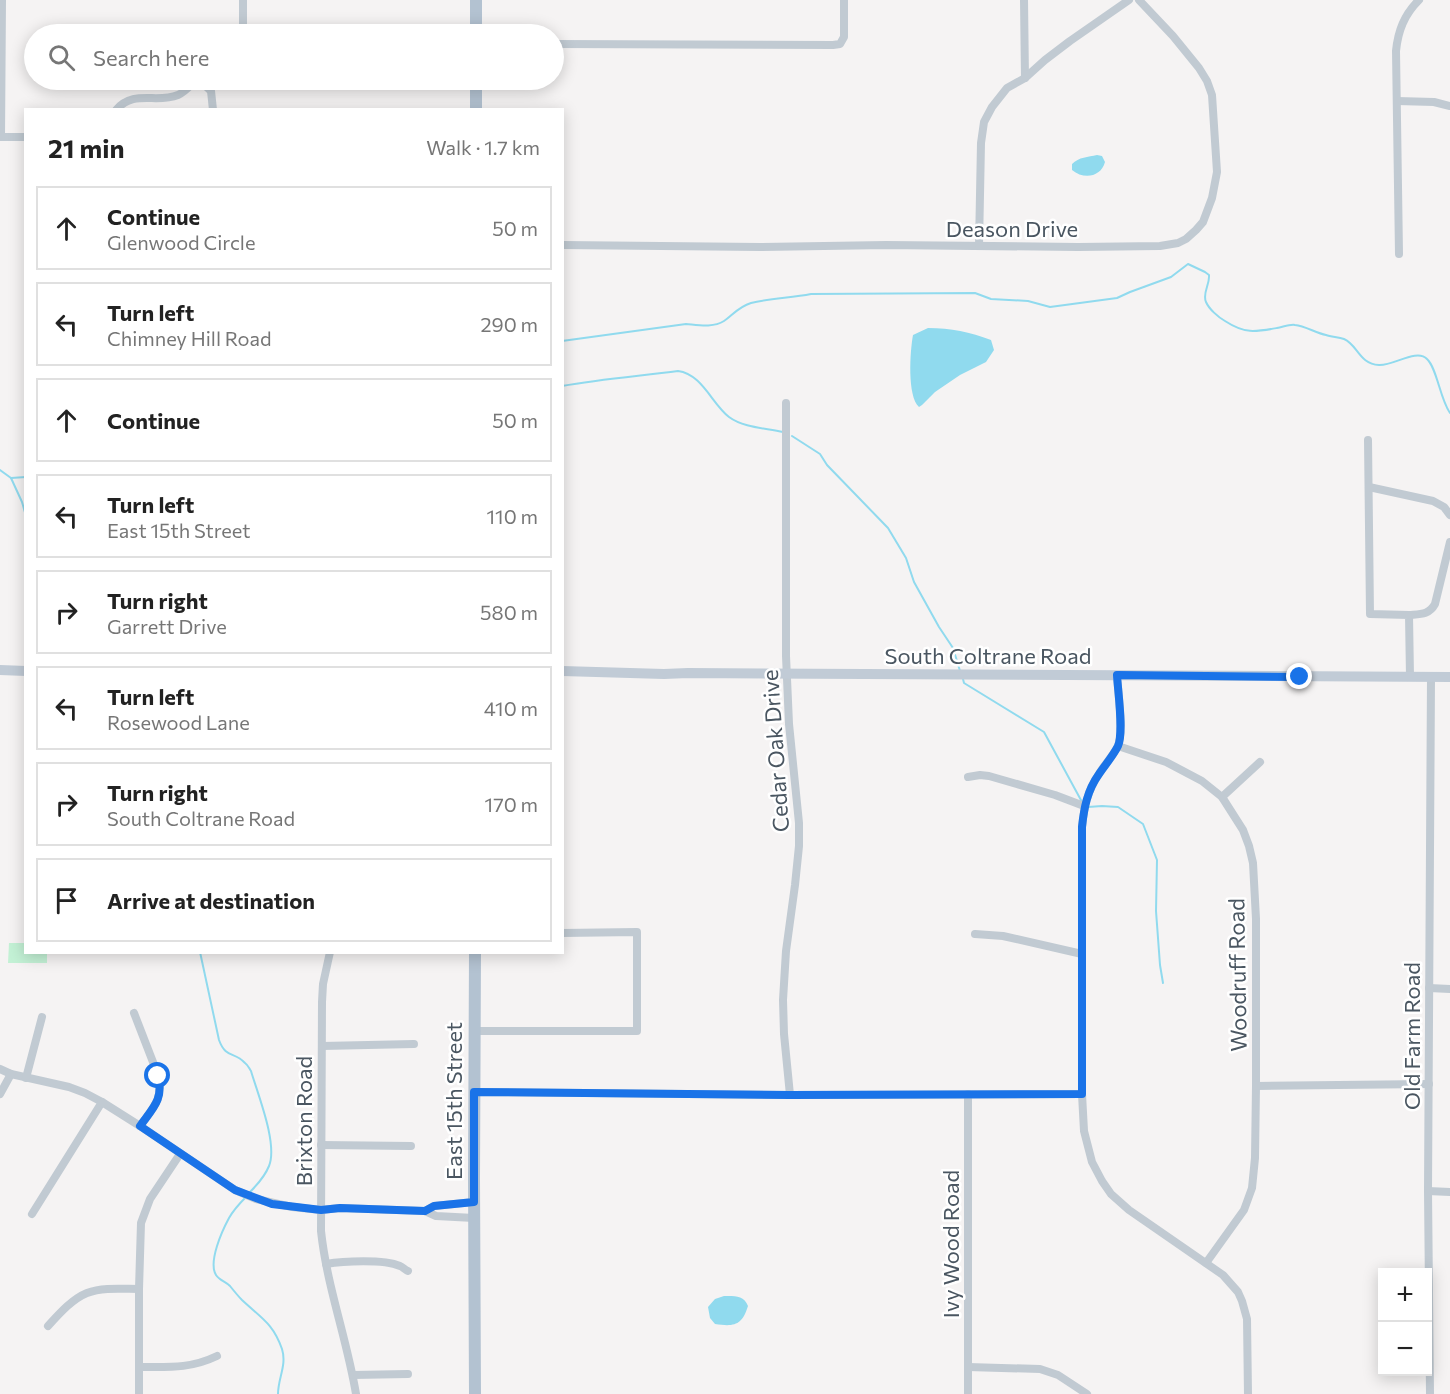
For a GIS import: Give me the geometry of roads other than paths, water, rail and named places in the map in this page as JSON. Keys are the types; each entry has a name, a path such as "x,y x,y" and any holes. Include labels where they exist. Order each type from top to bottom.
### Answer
{"main road":[{"path":"476,0 476,24"},
{"path":"476,90 476,108"},
{"path":"0,670 22,670"},
{"name":"South Coltrane Road","path":"564,671 664,674 688,672 1450,677"},
{"name":"East 15th Street","path":"475,954 475,1394"}],"street":[{"path":"2,0 1,137 24,137"},
{"path":"243,0 243,24"},
{"path":"564,45 840,44 844,37 844,0"},
{"path":"1024,0 1025,78"},
{"path":"979,246 981,143 984,122 992,107 1007,88 1025,78 1045,60 1129,0"},
{"name":"Deason Drive","path":"564,245 1160,246 1178,243 1186,239 1203,222 1212,198 1216,172 1212,95 1199,68 1139,0"},
{"path":"1399,254 1396,51 1405,17 1419,0"},
{"path":"118,108 130,99 168,98 185,90"},
{"path":"210,90 213,108"},
{"path":"1397,101 1434,102 1450,106"},
{"name":"Cedar Oak Drive","path":"786,403 787,674 789,724 799,823 799,846 786,951 783,1000 790,1095"},
{"path":"1368,440 1370,614 1409,615 1426,613 1433,608 1450,542"},
{"path":"1368,487 1433,501 1444,507 1450,515"},
{"path":"1409,615 1410,677"},
{"path":"1117,675 1121,730 1118,746 1097,776 1085,804 1082,827 1084,1131 1092,1162 1112,1194 1129,1210 1223,1275 1232,1284 1245,1310 1248,1331 1248,1394"},
{"name":"Old Farm Road","path":"1430,1394 1428,1191 1431,678"},
{"name":"Woodruff Road","path":"1118,746 1166,762 1202,781 1222,797 1243,830 1253,863 1256,919 1256,1086 1255,1158 1252,1188 1249,1201 1235,1224 1206,1263"},
{"path":"1222,797 1260,762"},
{"path":"968,777 989,776 1085,804"},
{"path":"474,1031 637,1031 637,932 564,933"},
{"path":"975,934 1003,936 1082,954"},
{"name":"Brixton Road","path":"330,954 323,984 321,1232 326,1264 356,1394"},
{"path":"1429,988 1450,989"},
{"path":"134,1013 161,1085 161,1093 155,1105 140,1126"},
{"path":"26,1078 42,1017"},
{"path":"322,1046 414,1044"},
{"path":"0,1069 26,1078 69,1087 102,1102 235,1190 256,1199 321,1210 340,1208 425,1211 436,1216 474,1218"},
{"path":"0,1094 11,1074"},
{"path":"1256,1086 1429,1084"},
{"path":"474,1092 790,1095 1082,1094"},
{"name":"Ivy Wood Road","path":"968,1094 968,1394"},
{"path":"32,1214 102,1102"},
{"path":"321,1145 411,1146"},
{"path":"139,1394 141,1222 150,1199 180,1154"},
{"path":"1428,1191 1450,1192"},
{"path":"425,1211 434,1206 474,1202"},
{"path":"326,1264 386,1262 408,1271"},
{"path":"48,1326 86,1293 104,1289 139,1289"},
{"path":"140,1367 195,1365 217,1356"},
{"path":"968,1366 1040,1369 1058,1375 1081,1392"},
{"path":"352,1375 408,1374"}],"water":[{"path":"1097,155 1102,156 1105,162 1096,174 1087,176 1072,170 1072,164 1078,160"},
{"path":"928,328 953,330 983,337 991,340 994,350 986,362 960,375 935,392 919,407 915,401 911,384 912,342 913,335"},
{"path":"724,1296 741,1298 748,1306 740,1321 733,1325 715,1324 710,1318 708,1307 715,1299"}],"waterway":[{"path":"564,341 686,324 715,325 751,303 811,294 975,293 991,299 1028,301 1050,307 1117,298 1171,277 1188,264 1209,275 1205,295 1209,307 1222,319 1238,328 1256,331 1291,325 1299,326 1344,339 1372,364 1385,365 1411,356 1423,356 1433,369 1450,413"},
{"path":"564,386 678,371 686,373 700,383 723,411 735,421 748,426 783,432"},
{"path":"792,436 820,454 827,465 888,528 906,558 914,582 953,648 960,671"},
{"path":"0,470 11,478"},
{"path":"11,478 24,477"},
{"path":"11,478 24,509"},
{"path":"963,679 964,683 1044,732 1082,802"},
{"path":"1088,807 1118,807 1143,824 1157,860 1156,911 1163,983"},
{"path":"200,954 219,1040 224,1050 241,1059 251,1071 269,1133 271,1145 269,1166 250,1192"},
{"path":"246,1197 232,1213 223,1231 217,1246 214,1269 217,1277 230,1286 275,1333 283,1355 278,1394"}]}
